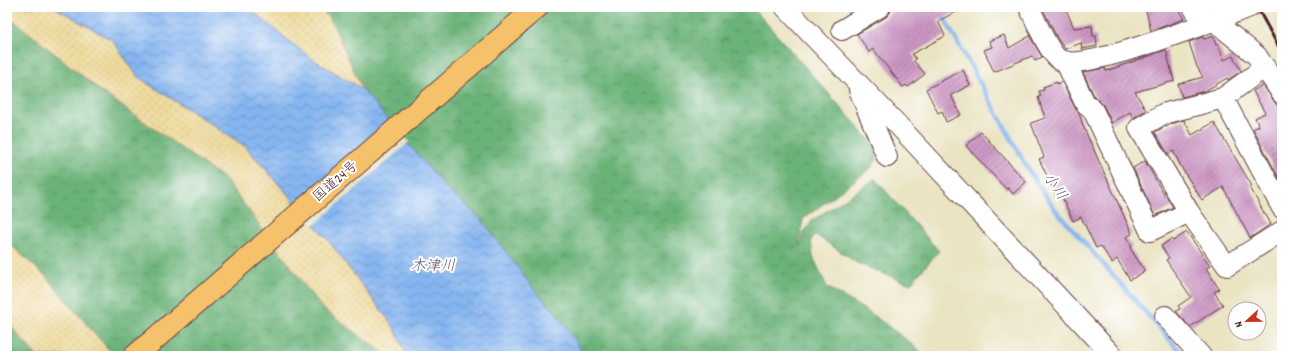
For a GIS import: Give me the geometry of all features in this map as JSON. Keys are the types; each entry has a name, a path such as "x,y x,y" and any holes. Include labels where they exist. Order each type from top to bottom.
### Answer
{"highway":[{"name":"国道24号","path":"136,356 537,7"}],"street":[{"path":"785,7 1113,356"},
{"path":"842,30 880,7"},
{"path":"1030,7 1051,50 1057,58 1065,61 1077,62 1143,46 1250,7"},
{"path":"1193,7 1198,15 1213,20 1257,56 1282,94"},
{"path":"1065,61 1085,103 1093,110 1150,231 1189,212"},
{"path":"1265,67 1223,98 1163,114 1138,128 1189,212 1227,266 1282,231"},
{"path":"856,81 887,157"},
{"path":"1223,98 1282,208"},
{"path":"1165,316 1202,356"}],"green space":[{"path":"320,7 752,7 876,147 877,159 871,168 803,219 799,243 800,246 803,234 813,220 875,179 939,251 910,284 857,263 816,235 811,239 813,257 827,287 873,315 911,343 925,356 585,356 559,316 533,288 482,220 445,187 362,89 331,21"},
{"path":"7,15 101,91 226,180 322,308 388,356 114,356 45,276 7,242"},
{"path":"7,322 37,356 7,356"}],"sand":[{"path":"7,7 54,7 112,40 138,77 245,146 328,240 394,327 407,356 388,356 322,308 226,180 101,91 7,15"},
{"path":"247,7 320,7 331,21 362,89 309,57"},
{"path":"7,242 45,276 114,356 37,356 7,322"}],"water":[{"name":"木津川","path":"54,7 247,7 309,57 362,89 445,187 482,220 533,288 559,316 585,356 407,356 394,327 328,240 245,146 138,77 112,40"}],"pier":[{"path":"405,137 409,142 313,226 309,221"}],"building":[{"path":"895,7 966,7 938,21 945,36 912,54 916,59 914,61 925,74 908,87 906,85 903,87 873,49 869,52 857,34 886,17 890,13 891,9"},
{"path":"1042,7 1065,7 1074,28 1092,26 1093,36 1096,36 1097,46 1082,49 1081,43 1065,49 1057,38"},
{"path":"1159,7 1177,7 1184,19 1151,31 1146,11"},
{"path":"1004,35 1009,48 1030,36 1042,57 1035,61 1032,56 994,72 984,50 992,47 989,41"},
{"path":"1213,36 1216,45 1218,44 1224,60 1233,56 1241,71 1228,80 1227,78 1205,91 1182,97 1178,84 1203,77 1197,67 1189,42 1203,37 1204,39"},
{"path":"1166,50 1174,81 1135,92 1146,110 1133,118 1130,112 1112,123 1103,105 1094,96 1083,72 1105,68 1106,71"},
{"path":"963,70 970,85 951,95 961,115 946,122 942,111 938,113 926,89"},
{"path":"1057,82 1057,84 1062,82 1079,113 1083,126 1132,234 1126,237 1132,247 1130,248 1145,271 1130,280 1117,259 1112,263 1101,246 1096,248 1081,217 1073,221 1062,197 1058,199 1039,159 1044,157 1031,123 1045,118 1038,97 1041,96 1039,91 1044,90 1043,87"},
{"path":"1263,85 1278,107 1282,105 1282,184 1253,129 1259,126 1255,118 1265,113 1253,91"},
{"path":"1184,120 1192,135 1214,122 1252,186 1250,187 1271,224 1250,238 1223,187 1202,200 1173,151 1168,154 1155,132 1166,126"},
{"path":"981,132 1026,182 1013,194 1008,188 1006,189 966,146"},
{"path":"1145,161 1165,197 1166,196 1173,207 1155,216 1133,168"},
{"path":"1187,232 1210,266 1206,268 1219,289 1214,292 1223,305 1190,327 1176,311 1180,309 1178,306 1191,297 1166,260 1169,258 1161,246 1171,239 1173,241"}],"waterway":[{"name":"小川","path":"938,7 1028,169 1054,208 1184,356"}],"railway":[{"path":"1257,7 1282,53"}]}
